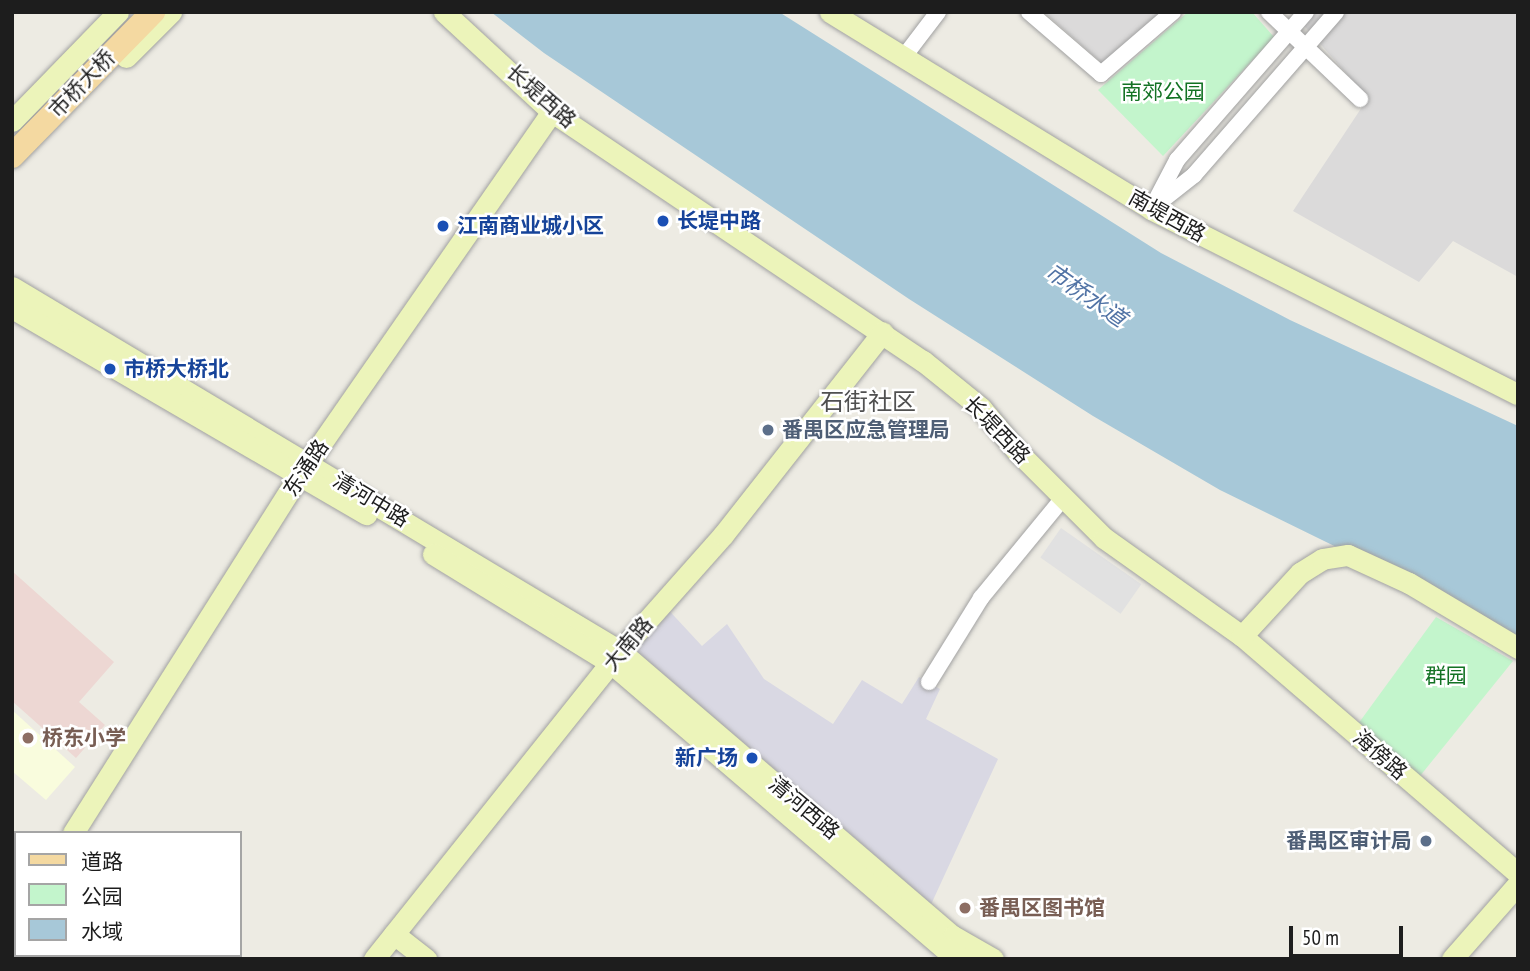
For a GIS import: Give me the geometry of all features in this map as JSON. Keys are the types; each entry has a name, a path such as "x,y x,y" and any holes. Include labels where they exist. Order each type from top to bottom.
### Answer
{"main road":[{"name":"市桥大桥","path":"12,135 131,12"},
{"name":"市桥大桥","path":"12,156 153,12"}],"street":[{"path":"12,121 118,12"},
{"path":"12,169 171,12"},
{"name":"长堤西路","path":"444,12 552,112 883,331 981,408 1063,499 1104,538 1242,636"},
{"name":"南堤西路","path":"830,12 1151,209 1518,394"},
{"path":"903,58 938,12"},
{"path":"1029,12 1101,74 1173,12"},
{"path":"1269,12 1360,99"},
{"path":"1151,209 1177,160 1306,12"},
{"path":"1151,209 1194,175 1336,12"},
{"name":"东涌路","path":"74,831 305,468 552,112"},
{"name":"清河中路","path":"12,288 615,657"},
{"name":"清河中路","path":"12,307 305,468"},
{"name":"大南路","path":"374,959 615,657 723,535 883,331"},
{"path":"929,682 981,598 1063,499"},
{"path":"1242,636 1300,573 1322,559 1348,555 1409,583 1518,648"},
{"name":"海傍路","path":"1242,636 1518,873"},
{"name":"清河西路","path":"615,657 941,947 964,959"},
{"path":"1452,959 1518,884"},
{"path":"394,934 426,959"},
{"name":"清河西路","path":"941,947 993,959"}],"shaded area":[{"path":"1044,12 1169,12 1103,64"},
{"path":"1292,12 1518,12 1518,277 1453,241 1419,282 1293,211 1368,98"},
{"path":"1061,528 1141,584 1121,614 1040,557"},
{"path":"12,571 114,662 79,702 105,725 76,758 12,701"},
{"name":"新广场","path":"663,604 702,646 727,624 764,679 833,724 862,680 902,704 919,677 940,689 926,719 998,759 928,911 621,651"},
{"name":"桥东小学","path":"12,710 75,767 46,800 12,771"}],"green space":[{"name":"南郊公园","path":"1188,12 1252,12 1274,37 1163,156 1098,90"},
{"name":"群园","path":"1436,617 1513,661 1420,776 1358,724"}],"water":[{"name":"市桥水道","path":"491,12 779,12 1161,253 1290,320 1518,426 1518,636 1220,490 1093,416 909,299 544,53"}],"place":[{"name":"长堤中路","path":"663,221"},
{"name":"江南商业城小区","path":"443,226"},
{"name":"市桥大桥北","path":"110,369"},
{"name":"番禺区应急管理局","path":"768,430"},
{"name":"桥东小学","path":"28,738"},
{"name":"新广场","path":"752,758"},
{"name":"番禺区审计局","path":"1426,841"},
{"name":"番禺区图书馆","path":"965,908"}],"district":[{"name":"石街社区","path":"868,402"}]}
